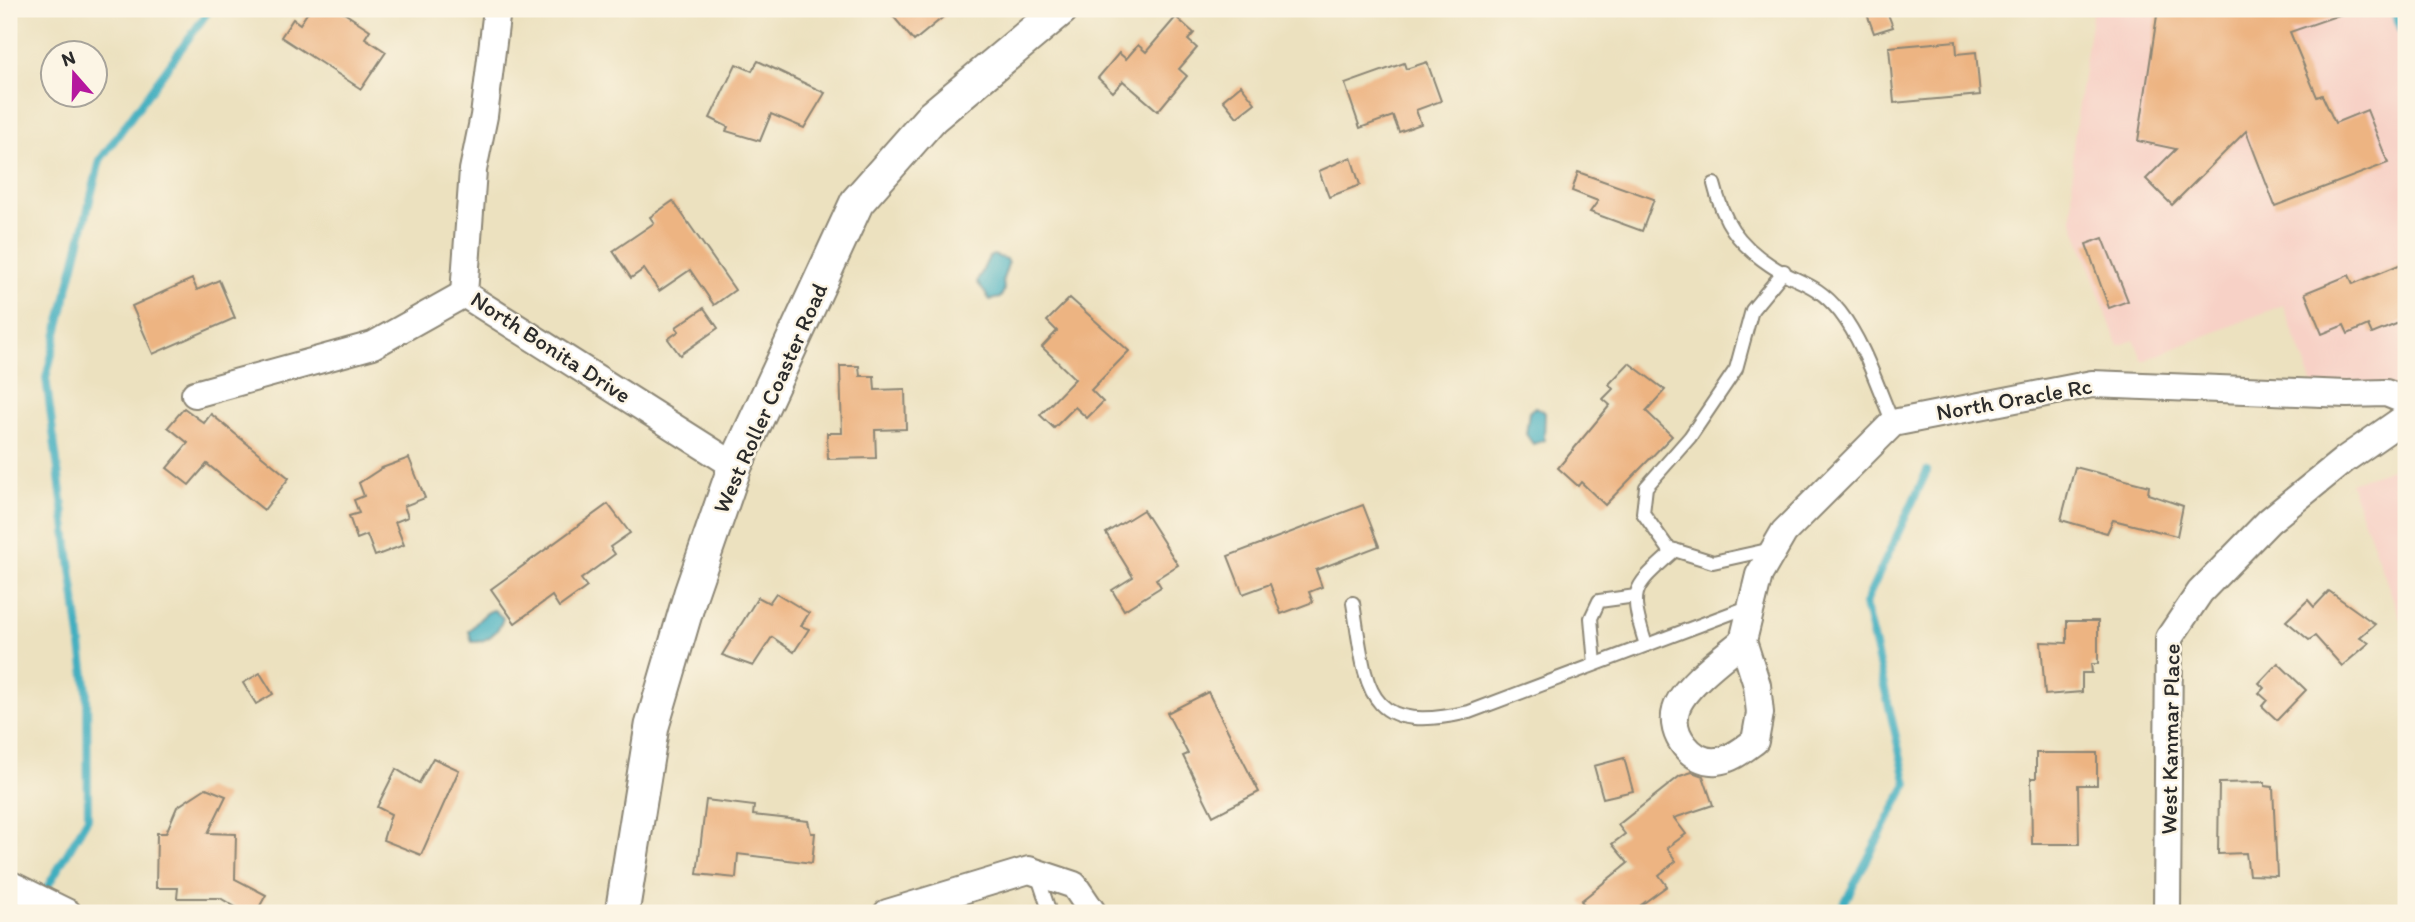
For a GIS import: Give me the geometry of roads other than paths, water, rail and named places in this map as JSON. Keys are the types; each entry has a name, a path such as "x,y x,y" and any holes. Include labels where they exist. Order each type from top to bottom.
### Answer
{"street":[{"name":"North Bonita Drive","path":"497,9 484,116 473,170 464,294 735,466"},
{"name":"West Roller Coaster Road","path":"622,913 652,726 691,593 735,466 857,202 932,117 1061,9"},
{"path":"195,394 373,345 464,294"},
{"name":"North Oracle Rc","path":"1892,423 1915,416 2092,384 2347,394 2386,393 2406,401"},
{"name":"West Kanmar Place","path":"2167,913 2169,638 2200,592 2269,521 2344,460 2406,416"},
{"path":"1743,641 1759,575 1784,532 1892,423"},
{"path":"887,913 1029,870 1074,885 1093,913"},
{"path":"9,884 68,913"}],"lane":[{"path":"1714,184 1725,222 1770,265 1815,286 1840,313 1860,347 1892,423"},
{"path":"1774,548 1713,562 1668,548 1643,513 1646,486 1690,437 1736,369 1752,310 1784,271"},
{"path":"1646,645 1634,606 1639,583 1675,550"},
{"path":"1595,664 1591,618 1599,601 1636,596"},
{"path":"1353,603 1365,681 1378,704 1390,713 1416,718 1442,718 1469,712 1753,605"},
{"path":"1037,873 1050,913"}],"water":[{"path":"993,255 1006,259 1008,264 1003,279 1004,291 1000,298 990,300 977,282 989,257"},
{"path":"1535,407 1545,412 1544,440 1533,444 1526,434 1529,412"},
{"path":"494,610 503,618 498,628 487,639 472,642 469,631"}],"waterway":[{"path":"32,913 88,818 87,691 46,378 100,160 210,9"},
{"path":"2393,9 2406,40"},
{"path":"1839,913 1907,784 1865,604 1927,471"}]}
